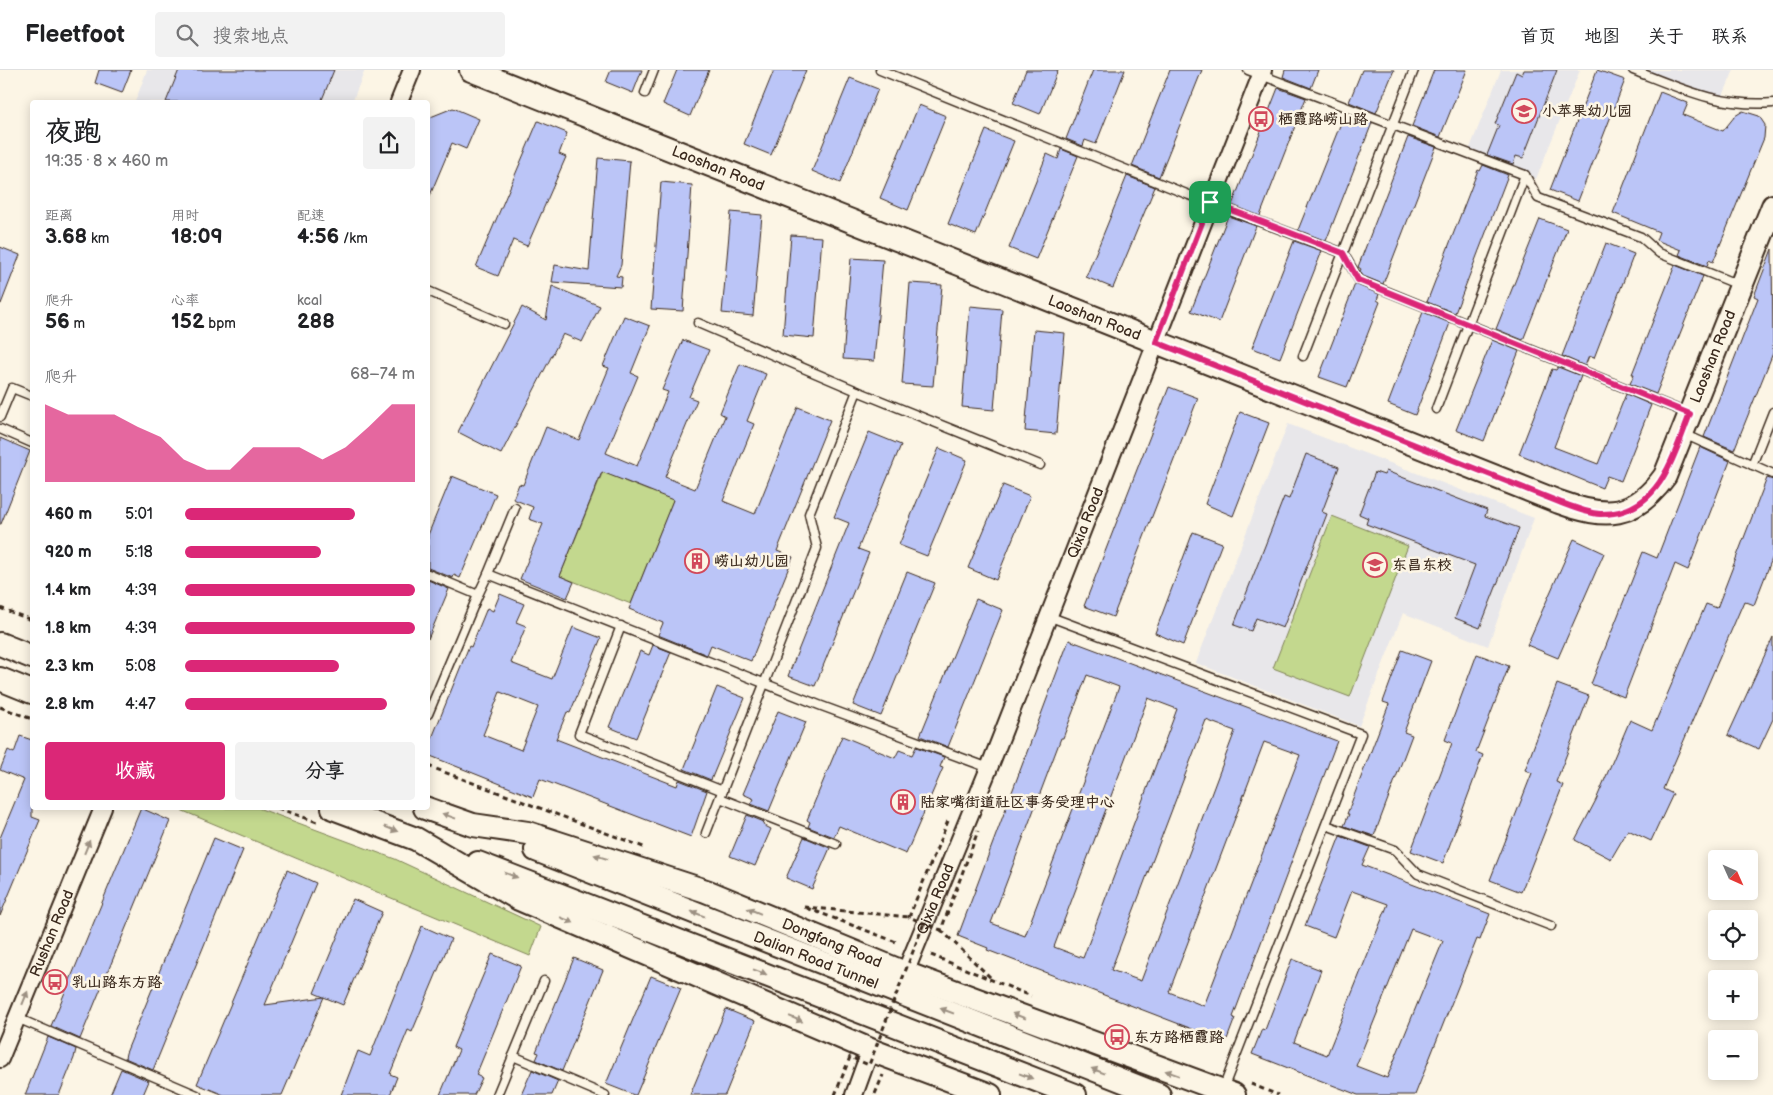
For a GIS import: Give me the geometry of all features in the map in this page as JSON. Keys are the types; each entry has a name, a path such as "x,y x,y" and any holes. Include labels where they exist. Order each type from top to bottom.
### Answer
{"main road":[{"name":"Laoshan Road","path":"471,70 1559,502 1599,514 1629,509 1642,502 1654,491 1665,476 1773,206"},
{"path":"0,644 30,657"},
{"path":"0,679 30,691"},
{"path":"338,810 1075,1095"},
{"name":"Dongfang Road","path":"430,810 473,825 528,833 706,891 905,973 1228,1093"},
{"name":"Dalian Road Tunnel","path":"473,825 1160,1095"},
{"path":"416,839 519,900 873,1051 990,1095"}],"street":[{"path":"400,100 412,70"},
{"name":"Qixia Road","path":"905,973 989,768 1156,342 1210,202 1257,72"},
{"name":"Rushan Road","path":"0,1059 102,810"},
{"path":"854,1095 866,1062 873,1051"}],"lane":[{"path":"645,93 654,70"},
{"path":"880,70 1343,253 1358,280 1467,324 1686,424 1752,464 1773,474"},
{"path":"1303,356 1414,70"},
{"path":"1633,70 1695,94 1726,102 1773,103"},
{"path":"1257,72 1525,175 1538,198 1641,237 1659,253 1740,286"},
{"path":"1436,409 1525,175"},
{"path":"430,292 504,324"},
{"path":"698,323 857,391 1040,465"},
{"path":"0,417 12,388 30,395"},
{"path":"706,833 818,548 809,514 857,391"},
{"path":"1752,464 1773,412"},
{"path":"0,429 30,442"},
{"path":"430,709 515,508"},
{"path":"488,574 764,683 989,768"},
{"path":"430,575 478,595"},
{"path":"1048,616 1361,734 1233,1058 1228,1093"},
{"path":"622,626 578,734 836,844"},
{"path":"1326,826 1395,850 1418,874 1551,926"},
{"path":"497,1095 544,980"},
{"path":"17,1018 197,1095"},
{"path":"513,1056 605,1095"}],"path":[{"path":"0,608 30,619"},
{"path":"0,707 30,718"},
{"path":"909,918 948,821"},
{"path":"941,930 978,831"},
{"path":"804,907 909,918 924,923 941,930 993,980"},
{"path":"835,1095 850,1057 869,1065 924,923"}],"shaded area":[{"path":"147,70 365,70 353,100 136,100"},
{"name":"小苹果幼儿园","path":"1501,70 1580,70 1536,179 1468,153"},
{"path":"1638,70 1734,70 1723,96 1692,89"},
{"name":"东昌东校","path":"1288,424 1534,518 1488,646 1403,613 1359,726 1196,663"}],"green space":[{"path":"606,464 624,481 649,491 676,493 631,604 560,576"},
{"path":"1332,516 1408,546 1350,697 1273,668"},
{"path":"181,810 263,810 395,859 541,927 530,956"}],"building":[{"path":"99,70 131,70 122,93 95,83"},
{"path":"179,70 334,70 322,100 167,100"},
{"path":"611,70 642,70 633,93 606,82"},
{"path":"677,70 709,70 690,116 663,104"},
{"path":"774,70 806,70 771,155 744,144"},
{"path":"1026,70 1058,70 1040,114 1013,103"},
{"path":"1093,70 1125,70 1096,144 1085,140 1083,146 1066,139"},
{"path":"1170,70 1202,70 1159,177 1132,166"},
{"path":"1285,70 1318,70 1311,88 1283,77"},
{"path":"1362,70 1394,70 1376,113 1349,102"},
{"path":"1434,70 1467,70 1440,137 1412,126"},
{"path":"1524,70 1557,70 1523,158 1516,156 1513,164 1487,155 1499,125 1495,124 1516,72 1522,75"},
{"path":"1597,70 1625,80 1578,201 1550,190"},
{"path":"850,78 878,89 840,183 812,171"},
{"path":"1278,88 1306,98 1260,216 1232,205"},
{"path":"1660,92 1688,103 1683,115 1723,131 1735,116 1743,111 1759,116 1765,125 1764,138 1713,262 1709,260 1707,266 1679,255 1681,250 1656,240 1659,232 1613,213"},
{"path":"919,105 946,116 908,210 880,198"},
{"path":"453,108 479,119 466,149 452,143 430,195 430,117"},
{"path":"1345,113 1372,123 1326,241 1298,230"},
{"path":"538,121 567,133 559,154 566,157 527,246 513,240 498,276 476,267"},
{"path":"986,130 1014,141 976,235 948,224"},
{"path":"1408,137 1436,147 1383,284 1363,276 1360,271 1361,269 1358,267"},
{"path":"1061,149 1078,156 1036,259 1009,248 1047,154 1058,159"},
{"path":"598,158 630,161 621,265 616,276 622,277 621,287 552,282 555,265 589,271"},
{"path":"1483,165 1508,175 1455,313 1427,302 1478,170 1480,171"},
{"path":"1127,176 1155,187 1113,288 1086,277"},
{"path":"661,182 692,185 683,311 651,309"},
{"path":"731,212 762,215 753,316 722,313"},
{"path":"1228,216 1256,226 1219,322 1191,311"},
{"path":"1540,219 1567,229 1523,340 1496,329"},
{"path":"791,235 822,237 814,338 783,335"},
{"path":"1294,241 1322,251 1280,358 1252,348"},
{"path":"1606,243 1634,254 1594,358 1589,356 1585,366 1562,356"},
{"path":"0,247 20,255 1,304 0,304"},
{"path":"1772,249 1773,353 1734,450 1704,437 1758,298 1754,296"},
{"path":"851,258 883,260 874,361 843,359"},
{"path":"1675,265 1703,276 1656,394 1630,384 1634,374 1632,374"},
{"path":"910,283 942,285 933,386 902,384"},
{"path":"1355,284 1379,294 1377,300 1380,302 1347,387 1319,377"},
{"path":"552,286 600,306 582,342 563,334 501,454 458,432 522,307 546,320"},
{"path":"970,306 1002,309 994,410 962,407"},
{"path":"1423,312 1450,323 1415,415 1388,404"},
{"path":"624,316 650,326 631,373 638,376 606,453 637,466 668,392 662,390 683,340 709,350 689,397 697,400 665,477 695,489 725,416 720,413 740,364 766,374 747,421 754,424 723,501 755,514 798,407 830,420 777,551 793,557 751,661 711,645 707,655 658,635 663,623 629,609 673,500 602,472 560,576 574,582 567,598 520,579 543,524 529,519 533,507 513,499 519,484 523,485 546,427 579,440 609,368 603,366"},
{"path":"1034,330 1065,333 1056,434 1025,431"},
{"path":"1492,340 1519,351 1484,441 1456,430"},
{"path":"1558,367 1581,376 1554,447 1598,464 1626,394 1651,405 1621,481 1607,476 1602,488 1519,454 1552,369 1556,370"},
{"path":"1169,387 1198,398 1113,617 1084,606"},
{"path":"1240,412 1269,423 1233,516 1205,504"},
{"path":"869,432 901,445 858,549 869,553 815,686 788,676 849,523 834,517"},
{"path":"0,438 30,451 1,524 0,524"},
{"path":"1700,447 1730,461 1688,570 1675,564 1624,697 1591,684 1643,552 1657,558"},
{"path":"939,448 967,460 927,556 899,545"},
{"path":"1306,454 1339,467 1322,512 1327,514 1283,628 1256,618 1251,631 1234,625 1284,497 1289,499"},
{"path":"1386,471 1487,510 1485,516 1519,528 1480,628 1455,618 1475,565 1366,524 1368,518 1359,514 1375,472 1384,475"},
{"path":"452,476 496,494 460,578 454,575 453,578 430,569 430,530"},
{"path":"1767,478 1773,480 1773,556 1754,605 1744,601 1663,789 1673,794 1651,841 1628,830 1611,859 1575,840 1596,800 1630,720 1652,730 1706,604 1717,608"},
{"path":"1003,485 1030,496 996,580 968,568"},
{"path":"1193,532 1222,543 1183,645 1155,633"},
{"path":"1574,539 1604,553 1558,658 1527,645"},
{"path":"907,572 935,583 881,716 853,705"},
{"path":"430,581 449,589 430,634"},
{"path":"500,594 524,604 516,622 526,626 511,663 552,679 573,627 601,638 570,713 567,712 556,739 677,786 679,780 707,791 691,837 540,779 533,797 430,756 430,743 469,646 471,647 487,608 493,611","holes":["500,692 538,707 521,750 483,735"]},
{"path":"976,599 1003,610 948,747 920,736"},
{"path":"1773,637 1773,719 1759,749 1728,735"},
{"path":"1069,640 1337,741 1233,1017 1235,1018 1226,1042 987,950 988,948 958,936","holes":["1087,675 1119,687 1025,936 991,923 1061,738 1063,738","1148,698 1177,709 1083,958 1054,947","1206,720 1235,731 1141,981 1111,970","1264,742 1300,755 1204,1006 1169,992"]},
{"path":"653,645 671,652 636,738 609,727 640,651 649,655"},
{"path":"1402,650 1431,661 1404,732 1412,735 1374,836 1344,826 1389,704 1383,702"},
{"path":"1477,654 1509,666 1476,752 1483,755 1443,863 1411,851 1452,743 1445,740"},
{"path":"1557,684 1589,696 1556,782 1563,785 1521,892 1490,880 1532,773 1525,770"},
{"path":"717,687 745,698 711,780 684,769"},
{"path":"778,711 806,722 769,811 751,804 754,799 743,794"},
{"path":"20,736 30,739 30,810 32,810 32,817 40,820 0,916 0,838 24,780 0,770 8,750 14,753"},
{"path":"842,736 895,758 899,750 912,755 916,747 944,757 940,767 943,768 906,854 839,826 834,837 808,827 810,822 807,820"},
{"path":"140,810 145,810 170,821 80,1039 51,1026"},
{"path":"747,815 764,822 763,825 771,829 755,866 730,856"},
{"path":"1340,836 1370,847 1362,865 1490,914 1480,940 1477,939 1415,1095 1358,1095 1252,1054 1262,1029 1265,1030 1292,959 1321,970 1294,1042 1327,1055 1388,904 1352,891 1334,937 1305,926","holes":["1411,929 1443,941 1387,1078 1356,1066"]},
{"path":"804,837 830,848 812,889 786,878"},
{"path":"214,838 243,850 153,1070 125,1058 126,1053"},
{"path":"287,870 316,883 265,1005 324,997 282,1095 224,1095 197,1084"},
{"path":"353,899 382,912 343,1005 314,993"},
{"path":"422,926 451,939 412,1032 408,1030 390,1074 397,1077 390,1095 341,1095 358,1051 370,1056"},
{"path":"492,954 521,966 476,1075 482,1078 474,1095 440,1095 459,1050 453,1047"},
{"path":"574,958 603,970 562,1071 536,1060 539,1053 536,1052"},
{"path":"651,976 681,988 636,1095 634,1095 606,1084"},
{"path":"726,1009 755,1021 725,1095 690,1095"},
{"path":"48,1037 76,1049 74,1058 59,1095 25,1095"},
{"path":"121,1069 149,1081 143,1095 110,1095"},
{"path":"532,1070 558,1081 552,1095 521,1095"}],"place":[{"name":"小苹果幼儿园","path":"1524,111"},
{"name":"栖霞路崂山路","path":"1261,119"},
{"name":"崂山幼儿园","path":"697,561"},
{"name":"东昌东校","path":"1375,565"},
{"name":"陆家嘴街道社区事务受理中心","path":"903,802"},
{"name":"乳山路东方路","path":"55,982"},
{"name":"东方路栖霞路","path":"1117,1037"}],"route":[{"path":"1210,202 1343,253 1358,280 1690,414 1665,476 1654,491 1642,502 1629,509 1599,514 1585,511 1156,342 1210,202"}]}
